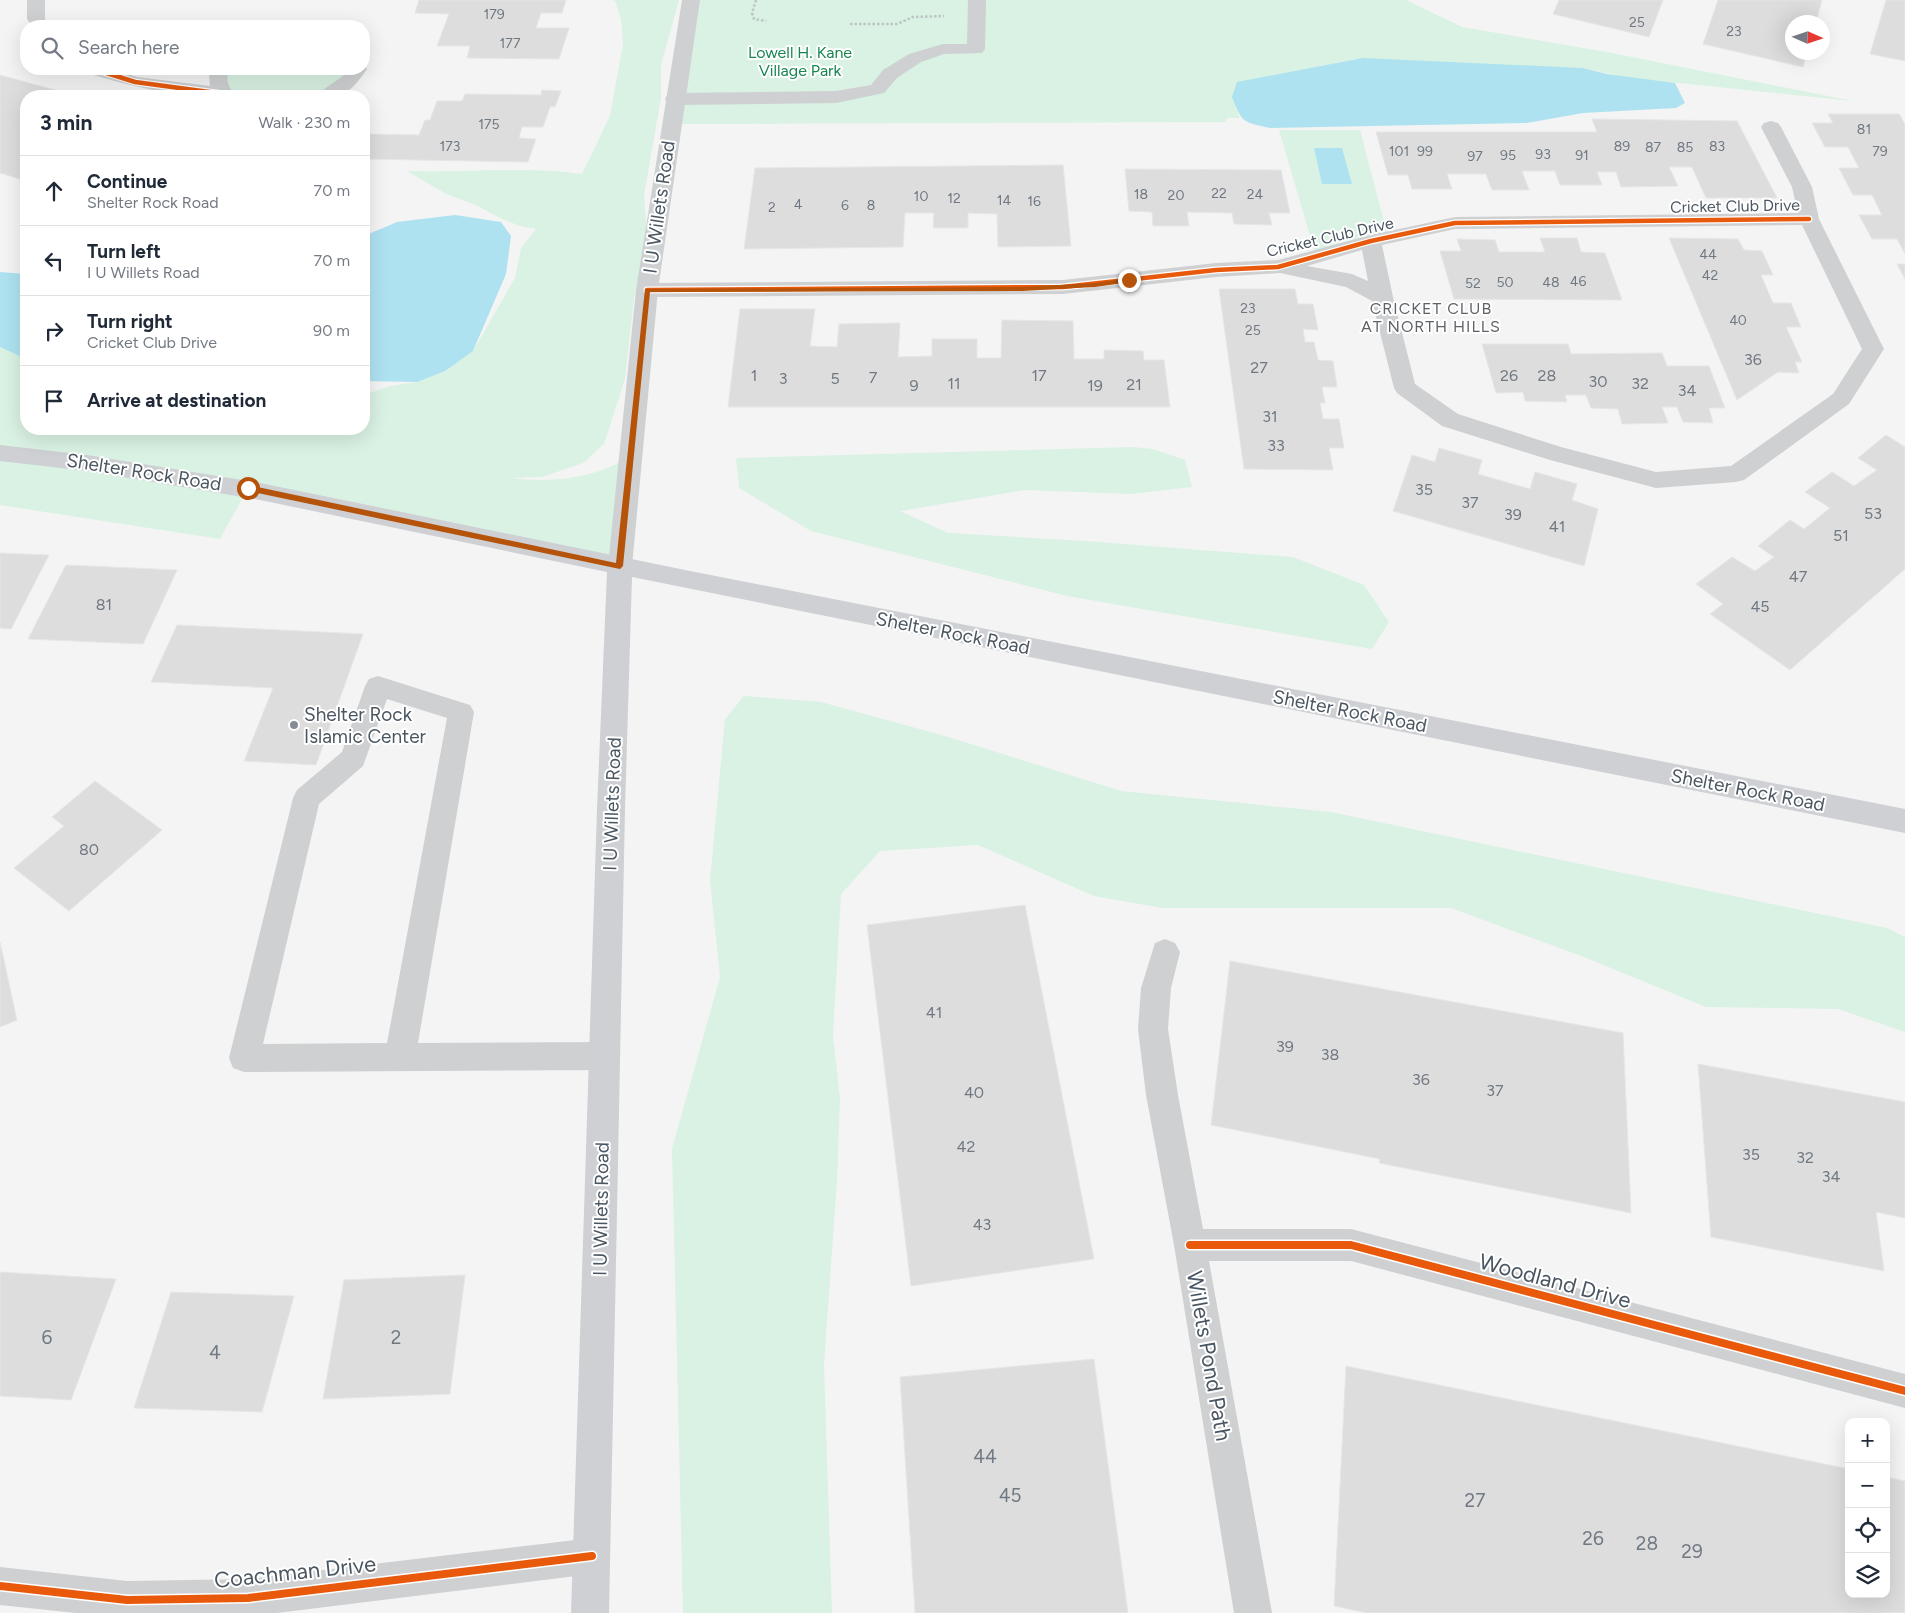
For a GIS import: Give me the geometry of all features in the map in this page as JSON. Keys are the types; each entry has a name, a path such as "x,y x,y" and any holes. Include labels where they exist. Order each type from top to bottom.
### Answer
{"main road":[{"name":"Shelter Rock Road","path":"0,453 59,459 248,488 620,566 1905,821"},
{"name":"I U Willets Road","path":"590,1613 620,566"}],"street":[{"path":"36,0 37,20"},
{"name":"I U Willets Road","path":"620,566 647,290 674,99 691,0"},
{"path":"674,99 836,97 878,89 890,74 915,58 943,49 976,49 977,8"},
{"path":"113,75 135,82 190,90"},
{"path":"218,75 218,85 222,90"},
{"path":"336,90 349,82 354,75"},
{"name":"Cricket Club Drive","path":"1371,241 1382,297 1405,388 1450,420 1558,454 1656,480 1736,474 1841,399 1872,349 1809,219 1802,187 1771,127"},
{"name":"Cricket Club Drive","path":"647,290 1030,288 1095,285 1216,270 1278,267 1371,241 1455,223 1809,219"},
{"name":"Cricket Club Drive","path":"1278,267 1352,281 1382,297"},
{"path":"400,1057 461,712 378,686 353,758 307,798 244,1058 605,1056"},
{"name":"Willets Pond Path","path":"1164,952 1156,988 1153,1029 1162,1095 1190,1245 1253,1613"},
{"name":"Woodland Drive","path":"1190,1245 1350,1245 1905,1391"},
{"name":"Coachman Drive","path":"0,1586 127,1600 248,1598 592,1556"}],"path":[{"path":"756,0 752,13 754,18 766,21"},
{"path":"850,24 897,24 913,17 977,8"}],"green space":[{"path":"612,0 679,0 661,65 661,98 644,195 647,237 634,299 625,379 604,444 583,463 542,477 511,478 540,480 571,478 601,470 628,457 620,566 248,488 220,539 0,505 0,347 20,356 20,435 370,435 370,393 390,386 417,382 473,351 515,278 521,248 536,229 520,226 476,205 446,194 407,171 539,170 582,174 610,116 623,44 621,19 615,1"},
{"name":"Lowell H. Kane Village Park","path":"690,0 1406,0 1462,27 1612,53 1853,101 1630,78 1583,68 1534,67 1235,106 1240,118 1228,118 1225,122 671,124"},
{"path":"218,75 351,75 334,90 223,90"},
{"path":"1279,130 1360,130 1388,237 1316,256"},
{"path":"1133,447 1153,449 1185,460 1192,487 1131,494 1025,490 900,511 948,533 1085,541 1293,557 1364,585 1389,622 1372,649 1067,596 811,531 739,488 736,458"},
{"path":"744,696 821,702 945,736 1121,791 1331,812 1887,928 1905,937 1905,1032 1838,1009 1706,1007 1584,957 1451,908 1162,908 1094,896 978,845 880,851 841,894 833,1036 840,1098 837,1181 824,1364 832,1613 683,1613 672,1149 720,977 710,880 725,719"}],"water":[{"path":"1363,58 1583,68 1607,74 1675,83 1685,103 1676,108 1583,113 1527,123 1270,128 1254,124 1241,117 1232,97 1237,82"},
{"path":"1314,148 1342,148 1352,184 1322,184"},
{"path":"455,215 501,222 511,236 506,274 473,351 445,371 417,382 370,381 370,233 397,222"},
{"path":"0,272 20,274 20,356 0,347"}],"building":[{"path":"419,0 566,0 562,13 541,13 536,28 569,28 559,59 467,58 470,46 437,46 449,14 415,13"},
{"path":"1559,0 1663,0 1649,37 1553,14"},
{"path":"1718,0 1822,0 1818,15 1785,15 1785,60 1805,60 1803,67 1703,44"},
{"path":"1886,0 1905,0 1905,61 1870,54"},
{"path":"0,75 55,90 20,90 20,179 0,173"},
{"path":"542,90 561,91 555,107 550,107 543,127 522,127 519,138 536,139 528,162 370,159 370,134 419,135 425,120 430,120 437,101 462,101 465,94 541,95"},
{"path":"1828,114 1899,114 1905,124 1905,254 1897,239 1872,239 1859,215 1882,215 1872,195 1853,195 1839,168 1859,168 1848,147 1825,147 1812,123 1833,123"},
{"path":"1592,119 1737,121 1777,198 1706,198 1692,167 1669,167 1678,186 1621,187 1616,172 1597,172 1602,185 1560,185 1555,171 1522,171 1529,190 1492,190 1486,174 1447,174 1452,189 1412,189 1408,175 1388,175 1376,132 1597,132"},
{"path":"1063,165 1071,246 998,247 997,214 968,213 968,228 933,228 934,213 905,213 903,247 744,249 755,168"},
{"path":"1125,169 1281,170 1290,213 1269,213 1272,225 1234,224 1232,213 1187,212 1189,226 1153,226 1152,212 1129,211"},
{"path":"1540,238 1577,238 1581,252 1605,253 1622,300 1454,299 1440,251 1461,251 1457,239 1495,240 1499,252 1545,252"},
{"path":"1669,238 1738,239 1744,250 1762,251 1773,275 1761,275 1773,303 1791,303 1801,327 1786,327 1802,362 1795,362 1799,373 1778,372 1737,400"},
{"path":"1897,264 1905,264 1905,279"},
{"path":"1219,289 1295,289 1298,304 1313,304 1318,330 1303,329 1305,342 1314,342 1318,360 1333,361 1337,387 1322,387 1325,403 1320,403 1323,419 1339,419 1344,448 1329,448 1333,470 1244,469"},
{"path":"740,309 815,309 810,346 837,347 839,324 900,323 898,357 932,356 932,339 977,339 977,358 1001,358 1002,320 1073,321 1074,359 1104,359 1104,350 1143,351 1144,360 1164,360 1170,407 728,407"},
{"path":"1482,344 1568,344 1571,354 1662,353 1667,366 1709,366 1725,408 1709,408 1713,423 1683,422 1677,407 1662,407 1668,423 1622,424 1618,409 1591,408 1586,395 1565,395 1567,402 1525,401 1523,392 1496,393"},
{"path":"1886,435 1905,447 1905,569 1790,670 1710,614 1723,604 1696,584 1732,557 1755,571 1774,557 1758,546 1790,520 1804,529 1830,508 1805,492 1832,472 1854,486 1877,470 1858,458"},
{"path":"1439,448 1482,460 1478,474 1530,489 1535,472 1577,484 1572,500 1598,509 1584,566 1393,511 1412,455 1435,462"},
{"path":"0,553 49,555 11,629 0,628"},
{"path":"66,565 177,570 143,644 28,639"},
{"name":"Shelter Rock Islamic Center","path":"177,625 363,634 316,765 244,761 273,688 151,682"},
{"path":"95,781 162,830 69,911 14,868 64,826 52,817"},
{"path":"1025,905 1094,1259 911,1286 867,925"},
{"path":"0,942 17,1020 0,1027"},
{"path":"1230,961 1623,1033 1631,1213 1379,1163 1380,1159 1211,1125"},
{"path":"1698,1064 1905,1102 1905,1218 1876,1212 1884,1271 1711,1237"},
{"path":"0,1272 116,1279 71,1400 0,1396"},
{"path":"465,1275 450,1394 323,1399 344,1280"},
{"path":"171,1292 294,1296 262,1412 134,1408"},
{"path":"1094,1359 1128,1613 915,1613 900,1377"},
{"path":"1346,1366 1845,1468 1845,1598 1890,1598 1890,1478 1905,1481 1905,1613 1367,1613 1334,1606"}],"cycle path":[{"path":"113,75 135,82 194,90"},
{"path":"647,290 1063,287 1216,270 1278,267 1371,241 1455,223 1809,219"},
{"path":"1190,1245 1351,1245 1905,1391"},
{"path":"0,1586 127,1600 248,1598 592,1556"}],"place":[{"name":"Shelter Rock Islamic Center","path":"294,725"}],"district":[{"name":"CRICKET CLUB AT NORTH HILLS","path":"1431,317"}],"route":[{"path":"248,488 620,566 629,457 647,290 1022,289 1095,285 1129,280"}]}
